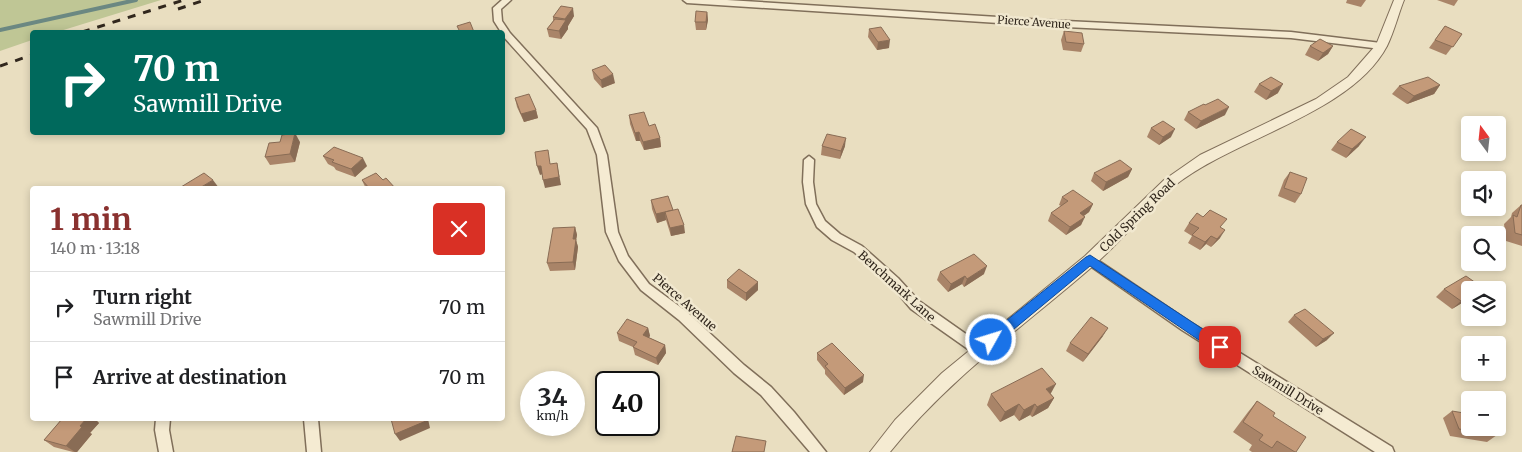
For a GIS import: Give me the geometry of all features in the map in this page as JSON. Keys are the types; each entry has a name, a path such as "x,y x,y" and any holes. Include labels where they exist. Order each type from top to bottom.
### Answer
{"street":[{"name":"Pierce Avenue","path":"507,0 497,8 498,21 533,65 592,128 602,155 612,232 623,258 645,287 682,316 739,369 766,391 819,452"},
{"name":"Pierce Avenue","path":"688,0 1045,23 1290,35 1381,46"},
{"name":"Cold Spring Road","path":"879,452 908,418 948,378 979,350 1090,260 1168,183 1205,158 1320,102 1365,67 1381,46 1399,0"},
{"name":"Benchmark Lane","path":"809,160 808,182 811,204 821,224 836,237 858,249 894,281 915,305 979,350"},
{"name":"Sawmill Drive","path":"1090,260 1186,326 1387,452"},
{"path":"163,421 162,430 166,452"},
{"path":"311,421 314,452"}],"green space":[{"path":"0,0 161,0 64,30 30,30 30,41 0,51"}],"building":[{"path":"561,6 573,8 565,19 553,17"},
{"path":"696,11 707,12 706,22 695,22"},
{"path":"555,19 566,20 559,31 547,29"},
{"path":"470,22 473,30 459,30 457,26"},
{"path":"1445,26 1462,34 1453,47 1435,40"},
{"path":"881,27 890,40 878,42 869,29"},
{"path":"1064,31 1082,33 1084,44 1066,42"},
{"path":"1320,39 1333,46 1323,53 1310,46"},
{"path":"605,65 613,74 601,80 592,70"},
{"path":"1271,77 1283,84 1271,91 1259,84"},
{"path":"1428,77 1440,85 1414,96 1399,86"},
{"path":"529,94 536,110 521,114 515,98"},
{"path":"1218,99 1229,107 1201,121 1188,112 1204,104"},
{"path":"644,112 649,126 655,124 660,138 643,142 639,132 635,133 629,115"},
{"path":"1163,121 1175,129 1163,137 1151,128"},
{"path":"1351,129 1366,137 1352,149 1337,142"},
{"path":"827,134 846,138 841,151 822,146"},
{"path":"282,135 295,135 290,154 265,157 269,143 280,142"},
{"path":"334,147 363,158 351,169 332,162 334,160 323,156"},
{"path":"548,150 550,164 557,163 559,177 543,180 541,166 537,166 535,152"},
{"path":"1120,160 1132,169 1106,182 1094,173"},
{"path":"1290,172 1307,178 1301,194 1284,188"},
{"path":"204,173 213,180 203,186 183,186"},
{"path":"376,173 383,180 386,178 393,186 367,186 362,180"},
{"path":"1073,190 1093,204 1080,213 1085,217 1070,227 1051,213 1068,201 1062,197"},
{"path":"668,196 673,210 656,214 651,200"},
{"path":"1521,205 1522,235 1515,233 1513,215 1517,217"},
{"path":"678,209 684,225 670,228 665,212"},
{"path":"1210,210 1227,219 1220,227 1225,230 1217,239 1211,236 1205,242 1192,235 1199,228 1189,223 1197,213 1203,217"},
{"path":"575,227 573,239 576,239 573,262 547,263 553,228"},
{"path":"974,254 987,266 967,279 965,276 951,284 940,272"},
{"path":"739,269 758,282 746,293 727,280"},
{"path":"1466,276 1473,281 1461,281 1461,301 1444,289"},
{"path":"1305,309 1334,333 1323,339 1294,315"},
{"path":"1091,317 1108,328 1088,354 1070,343"},
{"path":"627,319 648,328 643,335 665,345 656,358 633,347 637,342 617,333"},
{"path":"832,343 864,375 845,388 825,366 828,364 817,353"},
{"path":"1042,368 1056,384 1046,389 1054,398 1037,407 1035,404 1024,410 1019,404 1005,412 991,394"},
{"path":"1257,401 1275,413 1273,416 1306,437 1296,452 1277,441 1272,448 1259,440 1263,435 1243,422"},
{"path":"1452,411 1461,412 1461,429 1459,429"},
{"path":"60,421 84,421 80,426 82,427 66,446 44,440"},
{"path":"392,421 426,421 395,434"},
{"path":"736,436 766,441 764,452 732,452"}],"waterway":[{"path":"0,30 136,0"}],"railway":[{"path":"88,30 184,0"},
{"path":"178,9 205,0"},
{"path":"0,66 30,56"}],"route":[{"path":"991,340 1090,260 1220,347"}]}
